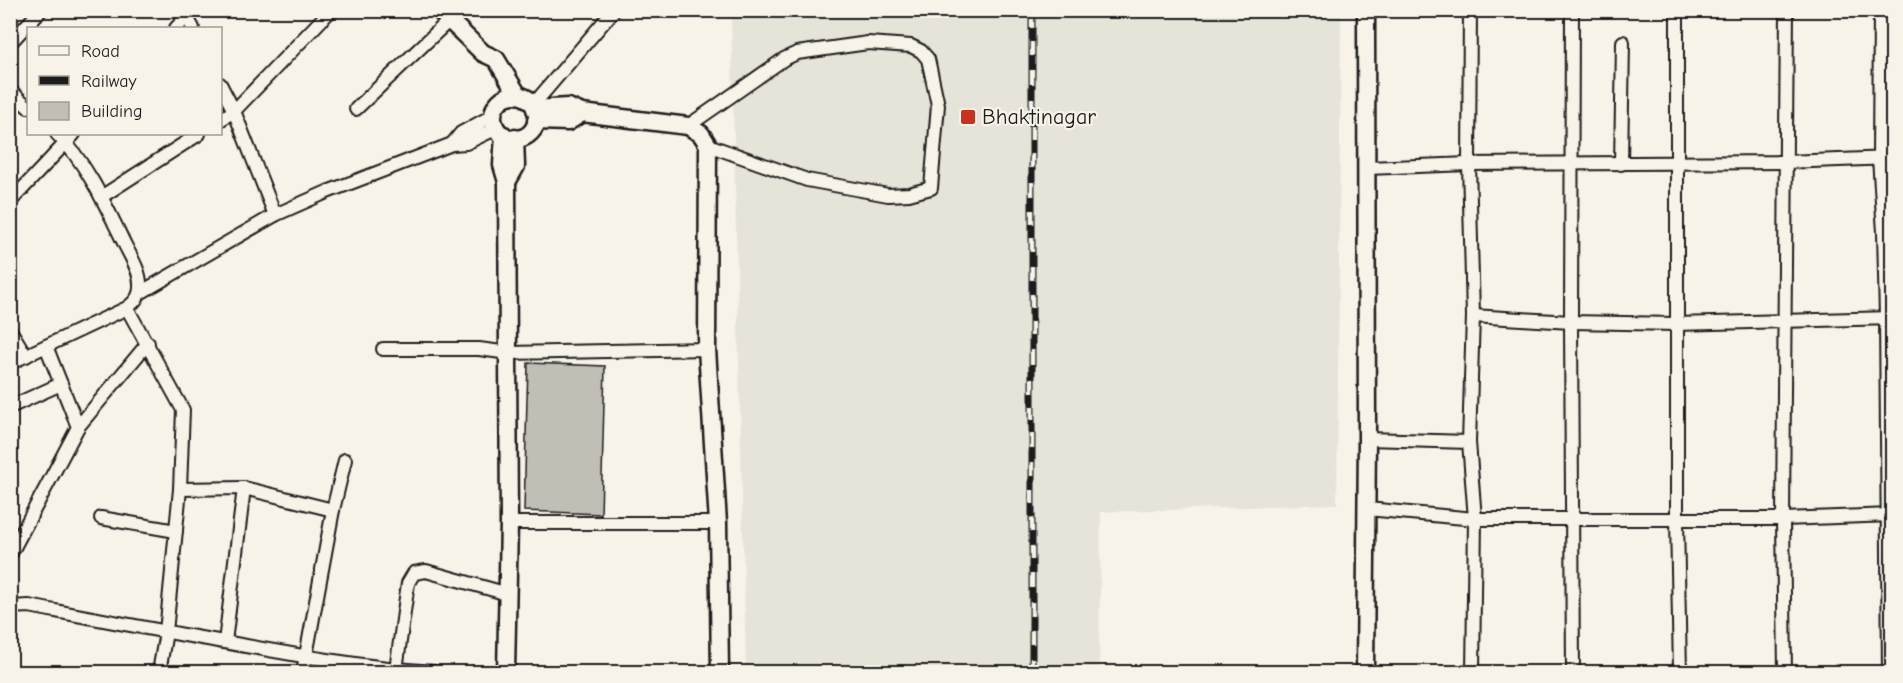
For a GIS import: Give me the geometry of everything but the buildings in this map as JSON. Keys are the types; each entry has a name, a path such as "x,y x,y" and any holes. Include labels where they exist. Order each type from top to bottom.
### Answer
{"street":[{"path":"10,43 41,10"},
{"path":"222,119 234,111 331,10"},
{"path":"140,293 275,215 327,192 452,144 466,143 502,129 529,133 535,112 614,10"},
{"path":"1365,672 1366,10"},
{"path":"1470,10 1468,164 1473,316 1469,442 1475,519 1473,672"},
{"path":"1572,10 1572,672"},
{"path":"1677,10 1676,324 1680,672"},
{"path":"1785,672 1783,519 1787,10"},
{"path":"1880,10 1879,158 1888,231 1889,672"},
{"path":"356,109 450,14 483,54 496,59 513,95"},
{"path":"1621,164 1623,42"},
{"path":"688,126 784,59 797,53 868,43 911,46 921,51 928,59 938,105 931,188 921,192 888,195 807,180 708,145"},
{"path":"222,88 234,111 275,215"},
{"path":"10,90 27,106"},
{"path":"506,672 509,523 507,182 516,166 502,129 497,105 513,95 524,97 535,112"},
{"path":"535,112 568,107 582,113 688,126 701,134 708,145 707,349 718,523 720,672"},
{"path":"101,197 197,135"},
{"path":"10,202 65,136 101,197 141,281 140,293 128,308 10,363"},
{"path":"1367,168 1468,164 1678,164 1893,158"},
{"path":"128,308 183,410 180,489 166,632 159,672"},
{"path":"1473,316 1571,322 1676,324 1889,318"},
{"path":"10,330 26,356"},
{"path":"10,555 78,427 148,343"},
{"path":"46,346 78,427"},
{"path":"383,349 479,349 509,353 707,349"},
{"path":"10,407 61,384"},
{"path":"1367,440 1469,442"},
{"path":"303,672 333,510 345,460"},
{"path":"180,489 244,489 333,510"},
{"path":"225,642 244,489"},
{"path":"1367,509 1475,519 1571,521 1783,519 1890,515"},
{"path":"101,518 176,531"},
{"path":"509,523 718,523"},
{"path":"396,670 408,583 414,573 426,571 508,594"},
{"path":"10,607 29,606 306,657 346,668 434,672"}],"shaded area":[{"path":"731,11 1341,11 1337,504 1101,512 1099,672 746,672"}],"railway":[{"path":"1032,10 1032,672"}],"place":[{"name":"Bhaktinagar","path":"968,117"}]}
